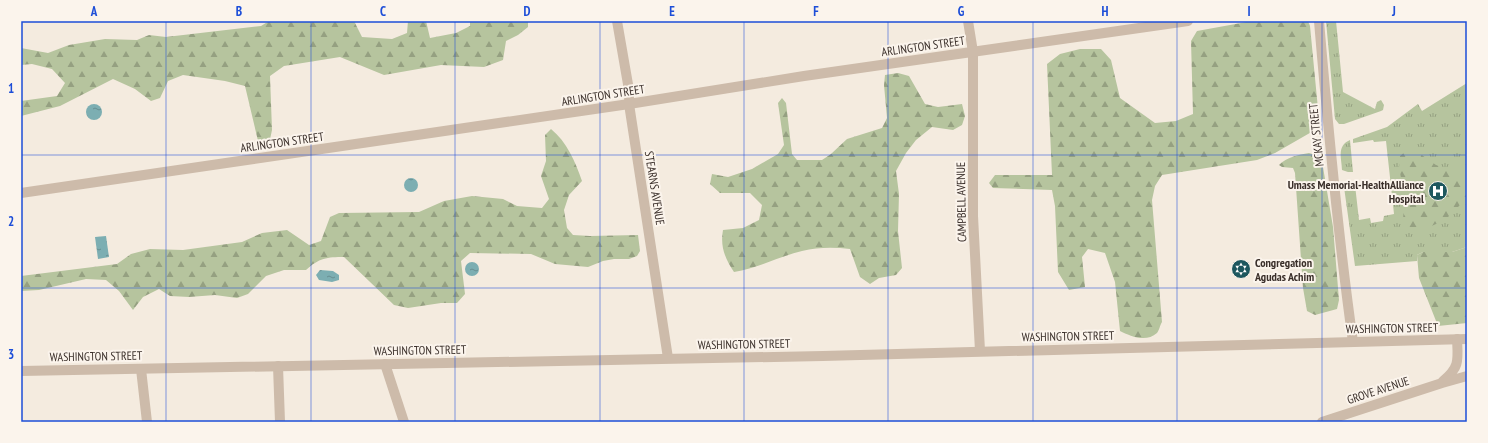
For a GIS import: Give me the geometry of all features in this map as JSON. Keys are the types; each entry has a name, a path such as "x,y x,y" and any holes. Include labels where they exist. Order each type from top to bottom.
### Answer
{"street":[{"name":"STEARNS AVENUE","path":"617,21 629,90 629,104 668,358"},
{"name":"CAMPBELL AVENUE","path":"968,21 973,52 973,216 980,351"},
{"name":"ARLINGTON STREET","path":"21,193 629,104 804,76 973,52 1127,26 1188,21"},
{"name":"MCKAY STREET","path":"1318,21 1329,138 1346,293 1353,342"},
{"name":"WASHINGTON STREET","path":"21,371 668,358 1462,339"},
{"path":"1442,383 1453,372 1458,363 1462,339"},
{"path":"385,364 404,422"},
{"path":"278,366 280,422"},
{"path":"141,369 147,422"},
{"name":"GROVE AVENUE","path":"1322,422 1467,376"}],"green space":[{"path":"269,21 354,21 362,37 392,39 407,33 408,21 426,21 430,38 456,33 470,26 470,21 528,21 528,27 518,35 506,41 503,60 484,67 441,65 384,75 340,57 284,66 270,76 272,130 269,144 259,145 245,86 225,81 183,75 168,81 160,98 151,101 135,89 113,79 60,106 21,116 21,101 57,96 65,83 52,69 32,64 21,65 21,48 48,53 69,45 105,39 137,40 149,35 166,37 261,26"},
{"path":"1252,21 1308,21 1310,26 1318,109 1315,130 1275,153 1257,160 1162,175 1155,186 1152,200 1162,322 1158,332 1148,338 1138,338 1128,335 1120,331 1115,282 1105,253 1088,249 1082,257 1085,287 1069,290 1058,272 1055,206 1052,190 993,188 989,183 995,175 1052,175 1047,64 1060,54 1080,49 1101,49 1111,60 1120,98 1155,123 1176,121 1193,114 1191,41 1197,31"},
{"path":"1326,21 1336,21 1343,92 1375,109 1377,102 1381,100 1384,105 1383,110 1344,124 1339,124 1335,119"},
{"path":"898,73 909,76 925,104 938,107 962,104 965,116 962,125 953,130 932,127 916,140 906,153 896,171 899,194 898,231 902,268 896,275 879,278 870,284 860,277 850,249 826,248 802,251 734,272 724,252 722,241 723,230 743,228 759,220 762,205 750,193 720,193 710,184 712,174 728,177 752,169 778,154 784,145 778,103 782,98 786,103 792,154 797,160 822,160 847,139 882,128 887,118 884,85 885,75"},
{"path":"1467,83 1467,247 1452,252 1423,252 1417,255 1417,261 1355,266 1344,187 1355,185 1359,220 1370,218 1371,223 1383,221 1384,216 1394,214 1386,141 1374,142 1373,140 1353,143 1353,139 1387,127 1418,104 1422,111"},
{"path":"551,129 562,140 570,152 582,181 569,195 564,210 567,228 573,235 638,235 640,251 637,256 629,259 603,261 588,267 555,264 531,254 470,253 461,261 465,294 457,303 441,303 408,308 394,305 344,257 324,259 315,263 306,270 284,270 266,276 248,294 237,298 215,295 189,297 170,296 159,289 143,297 133,310 119,291 106,280 86,279 39,290 21,291 21,276 117,264 131,254 150,249 183,250 242,242 262,233 287,230 309,245 321,241 330,217 339,213 419,212 444,201 472,196 503,199 517,206 542,208 549,199 541,176 546,161 545,135"},
{"path":"1350,140 1353,172 1342,170 1341,149"},
{"path":"1416,151 1436,165 1459,172 1467,182 1466,199 1445,220 1427,228 1408,228 1403,219 1405,197 1399,168 1400,156 1405,152"},
{"path":"1309,153 1319,156 1323,167 1333,227 1339,300 1337,309 1315,315 1307,311 1303,288 1295,173 1293,168 1282,167 1279,165 1289,158"},
{"path":"1467,247 1467,323 1438,326 1419,278 1417,255 1423,252 1452,252"}],"water":[{"path":"94,104 100,106 102,112 100,118 94,120 88,118 86,112 88,106"},
{"path":"411,178 416,180 418,185 416,190 411,192 406,190 404,185 406,180"},
{"path":"106,236 109,257 98,259 95,237"},
{"path":"472,262 477,264 479,269 477,274 472,276 467,274 465,269 467,264"},
{"path":"320,270 333,271 339,275 339,280 332,282 319,280 316,275"}],"place":[{"name":"Umass Memorial-HealthAlliance Hospital","path":"1438,191"},
{"name":"Congregation Agudas Achim","path":"1241,269"}]}
